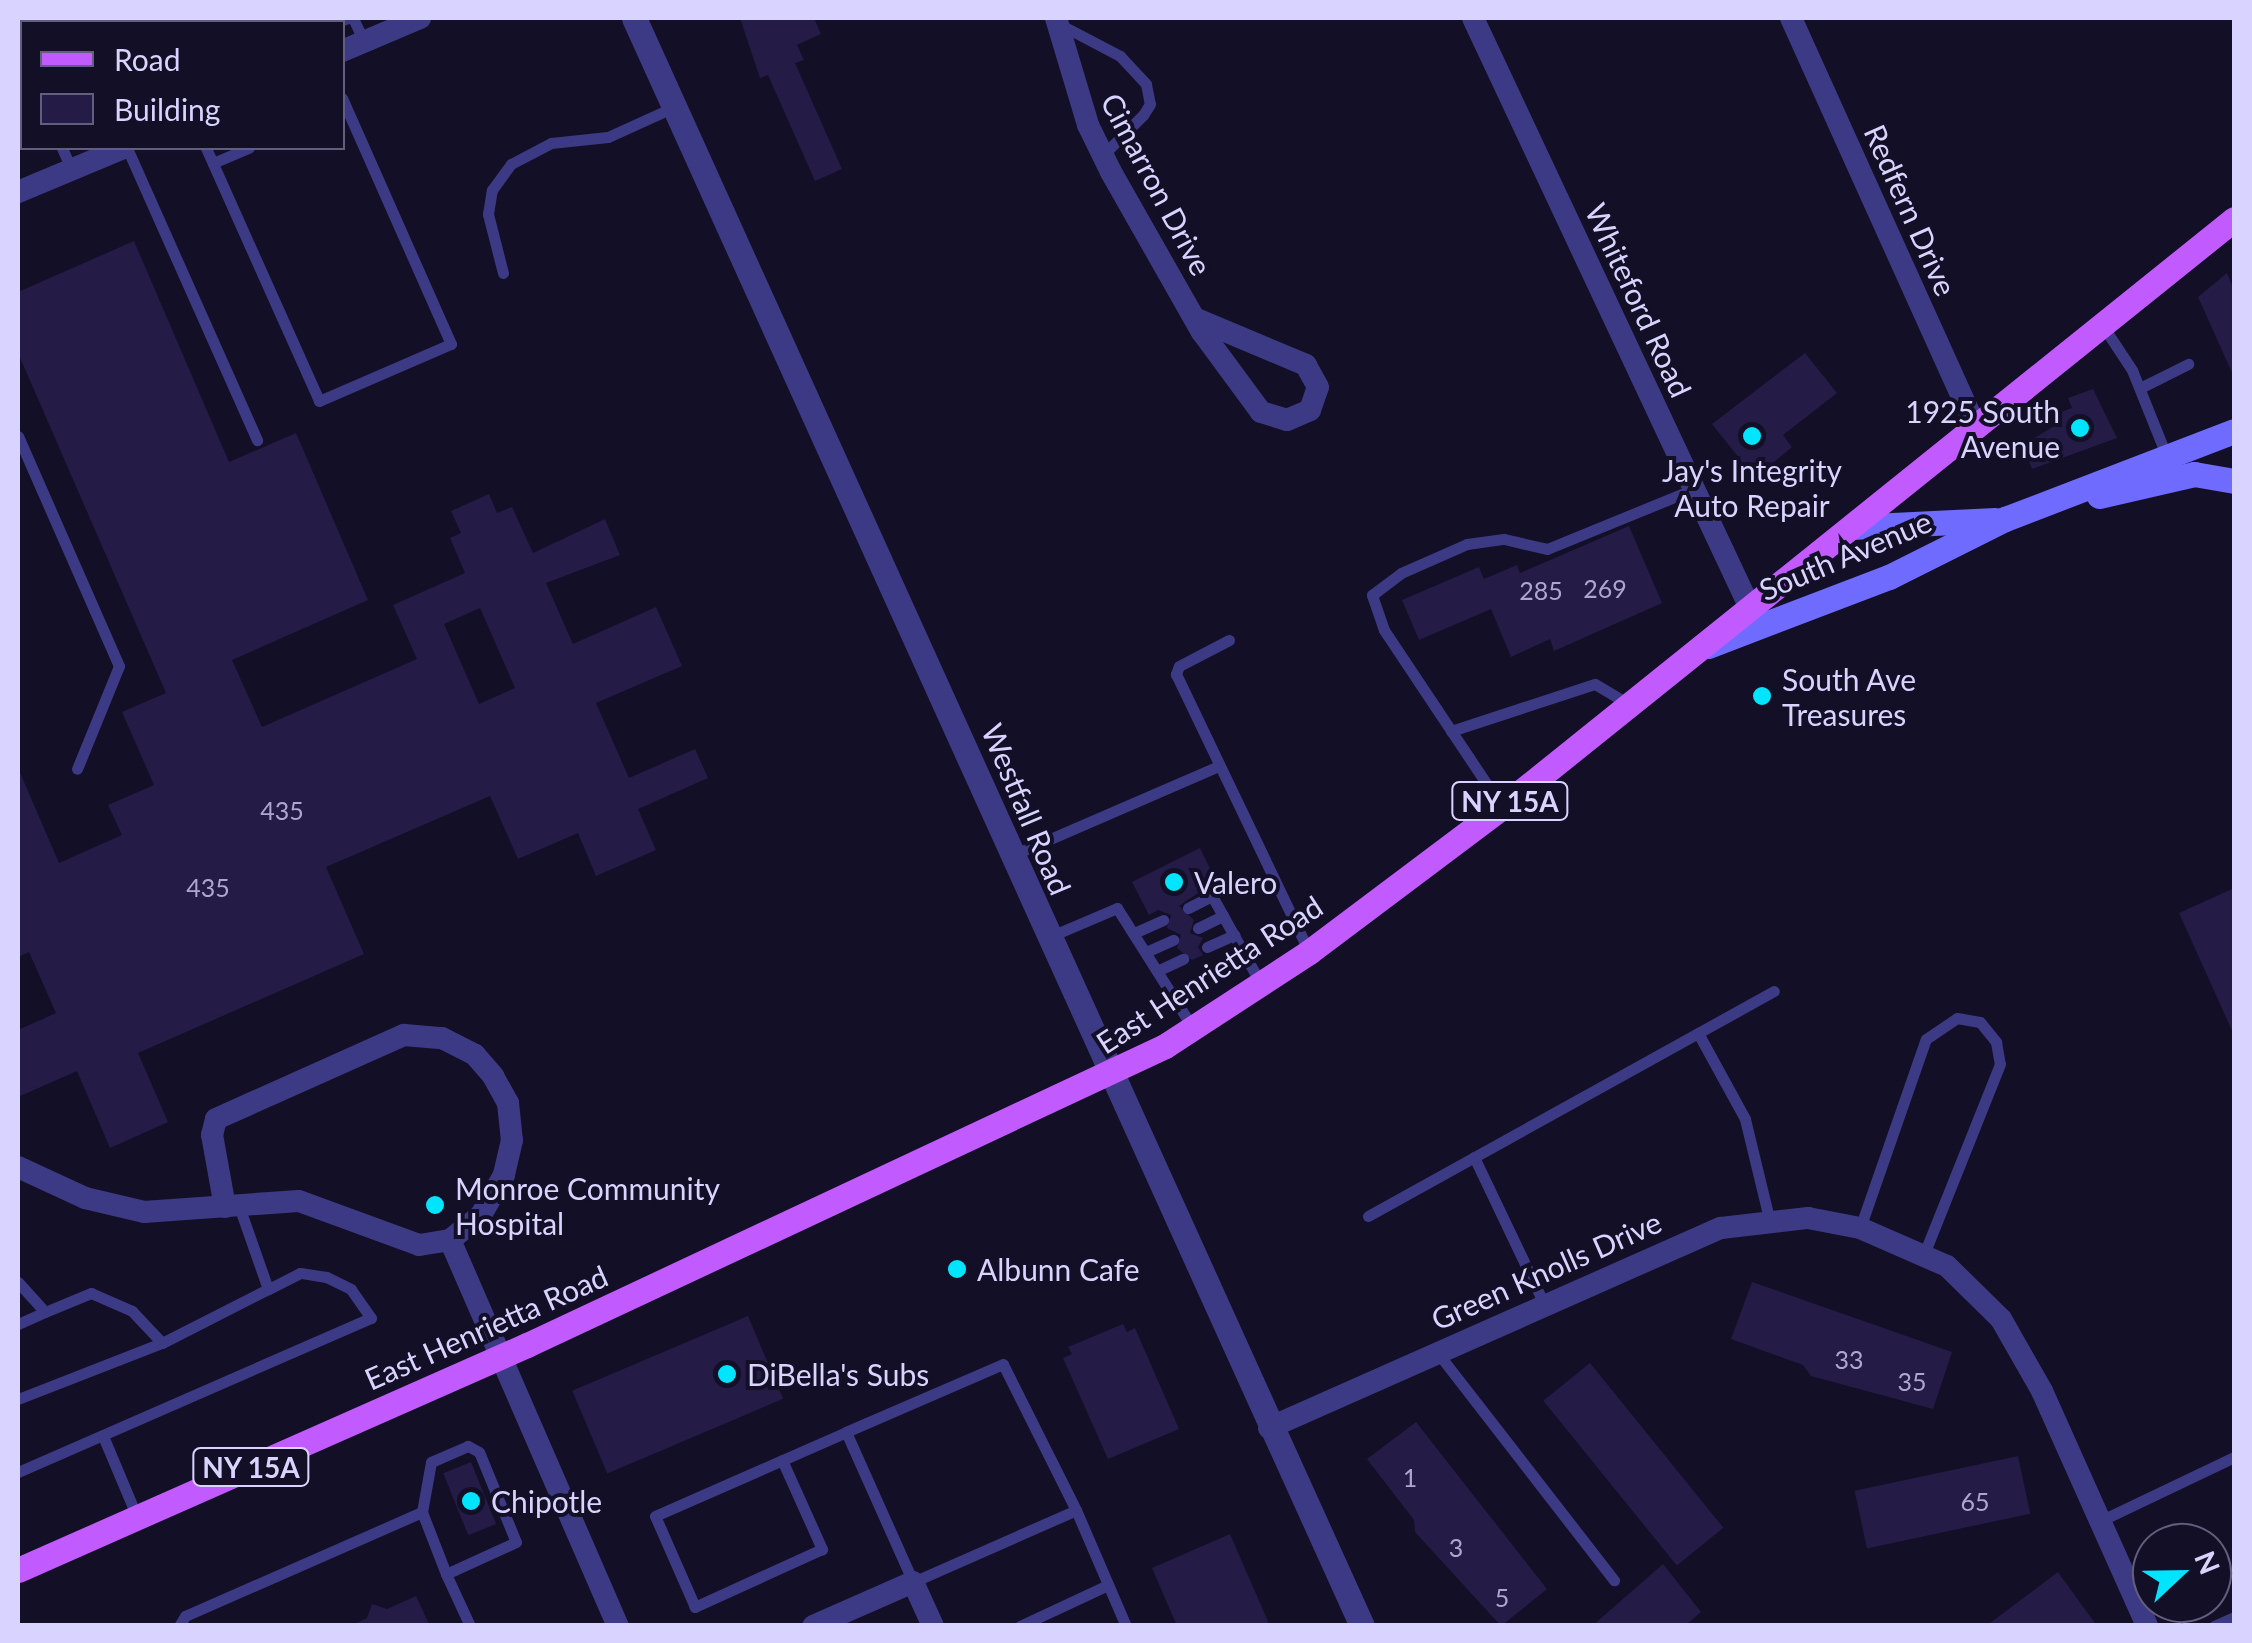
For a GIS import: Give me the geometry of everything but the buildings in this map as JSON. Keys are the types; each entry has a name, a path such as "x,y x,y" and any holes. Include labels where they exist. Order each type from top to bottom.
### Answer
{"main road":[{"name":"East Henrietta Road","path":"18,1570 501,1357 1109,1078 1193,1028 1310,952 1502,807 1708,646 1750,608 2234,219"},
{"name":"South Avenue","path":"1708,646 1889,578 2015,516 2234,431"},
{"path":"2015,516 2194,474 2234,481"},
{"name":"South Avenue","path":"1852,527 2015,516"}],"street":[{"path":"353,46 420,18"},
{"name":"Westfall Road","path":"634,18 1013,854 1045,938 1362,1626"},
{"name":"Whiteford Road","path":"1474,18 1750,608"},
{"name":"Redfern Drive","path":"1792,18 1976,428"},
{"name":"Cimarron Drive","path":"1057,20 1071,81 1103,156 1194,318 1260,412 1287,420 1310,410 1318,387 1306,365 1194,318"},
{"path":"18,192 120,150"},
{"path":"18,1168 85,1198 144,1212 232,1206 299,1201 420,1246 450,1240 481,1215 504,1175 512,1140 508,1103 475,1055 442,1038 404,1034 216,1119 212,1136 232,1206"},
{"name":"Green Knolls Drive","path":"1269,1428 1680,1242 1768,1218 1860,1228 1924,1254 1978,1293 2001,1320 2042,1391 2148,1626"},
{"path":"450,1240 618,1626"},
{"path":"813,1626 913,1582 932,1626"}],"lane":[{"path":"351,18 353,46"},
{"path":"1057,20 1120,56 1146,84 1150,104 1143,116 1103,156"},
{"path":"207,150 318,401 451,344 345,106"},
{"path":"504,274 488,214 492,190 511,164 551,144 608,137 674,107"},
{"path":"63,150 72,170"},
{"path":"126,150 257,440"},
{"path":"214,164 245,150"},
{"path":"2103,326 2140,388 2167,457"},
{"path":"2140,388 2188,364"},
{"path":"18,436 118,666 77,769"},
{"path":"1502,807 1384,630 1372,595 1402,573 1468,544 1504,539 1547,549 1694,489"},
{"path":"1229,640 1179,666 1176,674 1216,767 1310,952"},
{"path":"1451,731 1595,684 1631,706"},
{"path":"1013,854 1216,767"},
{"path":"1188,908 1212,896 1261,984"},
{"path":"1045,938 1117,908 1193,1028"},
{"path":"1198,928 1223,916"},
{"path":"1134,933 1163,920"},
{"path":"1208,947 1234,935"},
{"path":"1146,952 1173,940"},
{"path":"1157,970 1183,959"},
{"path":"1368,1216 1774,991"},
{"path":"1860,1228 1926,1039 1956,1018 1980,1022 1996,1042 2000,1064 1924,1254"},
{"path":"1698,1034 1745,1120 1768,1218"},
{"path":"1474,1157 1544,1304"},
{"path":"232,1206 268,1289"},
{"path":"18,1398 162,1342 300,1273 326,1277 351,1290 371,1318 18,1472"},
{"path":"18,1282 45,1312"},
{"path":"18,1324 91,1293 132,1311 162,1342"},
{"path":"1436,1352 1614,1580"},
{"path":"782,1460 822,1549 695,1606 655,1516 782,1460 1002,1364 1076,1510 1126,1626"},
{"path":"846,1432 913,1582 1076,1510"},
{"path":"102,1436 137,1517"},
{"path":"446,1574 516,1542 479,1452 468,1446 431,1462 422,1512 446,1574 470,1626"},
{"path":"2100,1520 2234,1457"},
{"path":"179,1626 185,1616 422,1512"},
{"path":"1020,1626 1108,1585"},
{"path":"2214,1626 2234,1617"}],"place":[{"name":"1925 South Avenue","path":"2080,428"},
{"name":"Jay's Integrity Auto Repair","path":"1752,436"},
{"name":"South Ave Treasures","path":"1762,696"},
{"name":"Valero","path":"1174,882"},
{"name":"Monroe Community Hospital","path":"435,1205"},
{"name":"Albunn Cafe","path":"957,1269"},
{"name":"DiBella's Subs","path":"727,1374"},
{"name":"Chipotle","path":"471,1501"}]}
